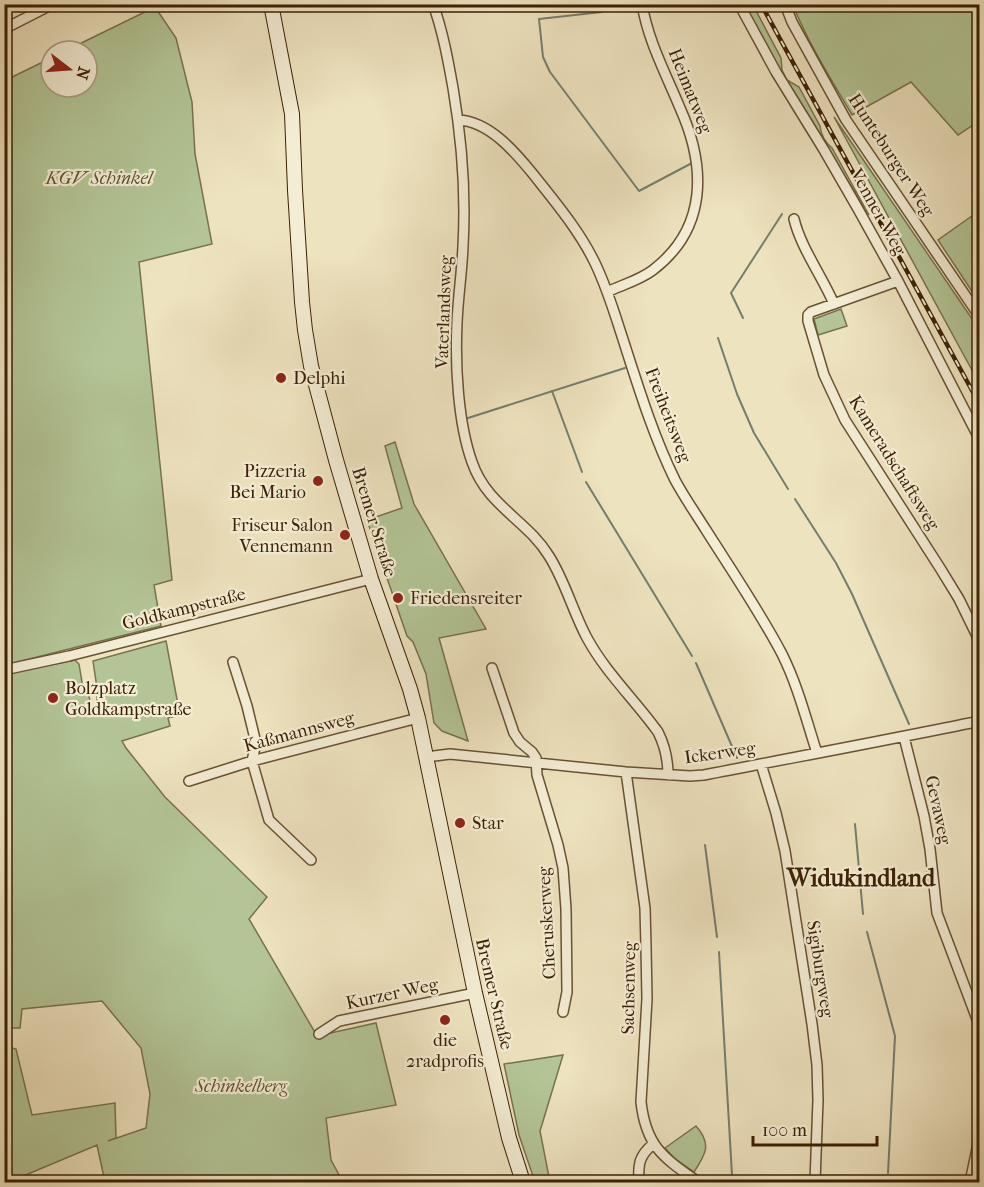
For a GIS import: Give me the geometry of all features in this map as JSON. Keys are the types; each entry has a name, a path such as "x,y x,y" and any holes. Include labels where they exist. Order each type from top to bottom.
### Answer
{"main road":[{"name":"Bremer Straße","path":"271,4 292,114 304,330 311,366 371,579 418,718 475,993 509,1138 523,1182"}],"street":[{"path":"4,29 53,4"},
{"name":"Vaterlandsweg","path":"433,4 448,57 464,170 465,205 457,355 462,417 472,462 487,491 539,542 549,555 587,638 609,671 658,732 668,760 668,775"},
{"name":"Heimatweg","path":"607,292 648,273 665,260 687,231 698,194 695,150 681,109 657,56 642,4"},
{"name":"Venner Weg","path":"739,4 776,72 847,189 980,440"},
{"name":"Hunteburger Weg","path":"785,4 797,32 846,120 980,317"},
{"name":"Freiheitsweg","path":"458,120 474,122 505,142 517,154 583,241 607,292 651,426 676,482 782,654 804,708 817,753"},
{"path":"794,219 797,233 827,286 834,304"},
{"name":"Kameradschaftsweg","path":"898,282 811,312 808,315 808,321 824,375 845,420 959,599 980,642"},
{"name":"Goldkampstraße","path":"4,670 69,656 371,579"},
{"path":"233,662 256,744 252,760 269,820 311,860"},
{"path":"492,668 514,733 520,742 532,752 537,764"},
{"name":"Kaßmannsweg","path":"189,781 252,760 418,718"},
{"name":"Ickerweg","path":"426,757 450,754 626,772 704,776 980,721"},
{"name":"Gevaweg","path":"904,737 924,816 938,913 980,1028"},
{"name":"Cheruskerweg","path":"537,764 537,775 558,844 565,888 567,992 563,1012"},
{"name":"Sigiburgweg","path":"761,764 785,851 812,1023 818,1100 815,1182"},
{"name":"Sachsenweg","path":"626,772 645,908 647,999 641,1102 643,1117 646,1131 663,1156 698,1182"},
{"name":"Kurzer Weg","path":"319,1034 339,1022 475,993"},
{"path":"970,1182 980,1123"},
{"path":"639,1182 640,1159 645,1150 653,1144"}],"green space":[{"path":"743,5 753,5 781,58 782,70 787,80 799,87 824,138 832,148 869,215 778,70"},
{"path":"793,5 975,5 980,16 979,121 958,135 911,82 852,115 813,47"},
{"name":"KGV Schinkel","path":"155,7 176,38 192,102 195,154 212,244 139,262 172,580 154,585 161,626 5,665 4,81 39,64 39,99 99,99 99,39 90,39"},
{"path":"834,117 979,329 979,383"},
{"path":"979,211 980,213 979,302 938,240"},
{"path":"841,309 847,326 818,335 814,319"},
{"path":"395,442 414,504 486,629 439,638 468,741 442,731 434,723 426,674 413,642 407,636 367,520 402,508 385,446"},
{"name":"Schinkelberg","path":"166,641 180,715 168,718 170,726 122,741 165,797 267,897 249,919 317,1036 376,1023 396,1105 326,1118 331,1160 343,1182 105,1182 97,1145 5,1182 4,1046 16,1049 32,1115 115,1103 116,1138 108,1141 146,1128 150,1094 141,1048 102,1001 22,1009 20,1028 5,1028 4,674 75,660 79,664 84,694 88,693 92,708 99,706 93,661"},
{"path":"563,1055 540,1131 550,1182 535,1182 519,1135 504,1064"},
{"path":"696,1126 704,1138 706,1149 694,1172 674,1158 665,1148"}],"waterway":[{"path":"602,12 539,19 543,57 550,72 639,191 692,163"},
{"path":"743,318 731,293 782,214"},
{"path":"718,338 737,394 754,433 788,489"},
{"path":"468,418 625,368"},
{"path":"552,391 582,472"},
{"path":"586,482 692,656"},
{"path":"795,499 836,563 852,594 909,724"},
{"path":"696,663 737,758"},
{"path":"855,824 863,914"},
{"path":"705,845 717,937"},
{"path":"867,932 895,1036 888,1173"},
{"path":"719,952 732,1175 729,1182"}],"railway":[{"path":"761,4 980,405"}],"place":[{"name":"Delphi","path":"281,378"},
{"name":"Pizzeria Bei Mario","path":"318,481"},
{"name":"Friseur Salon Vennemann","path":"345,535"},
{"name":"Friedensreiter","path":"398,598"},
{"name":"Bolzplatz Goldkampstraße","path":"53,698"},
{"name":"Star","path":"460,823"},
{"name":"die 2radprofis","path":"445,1020"}],"district":[{"name":"Widukindland","path":"861,878"}]}
